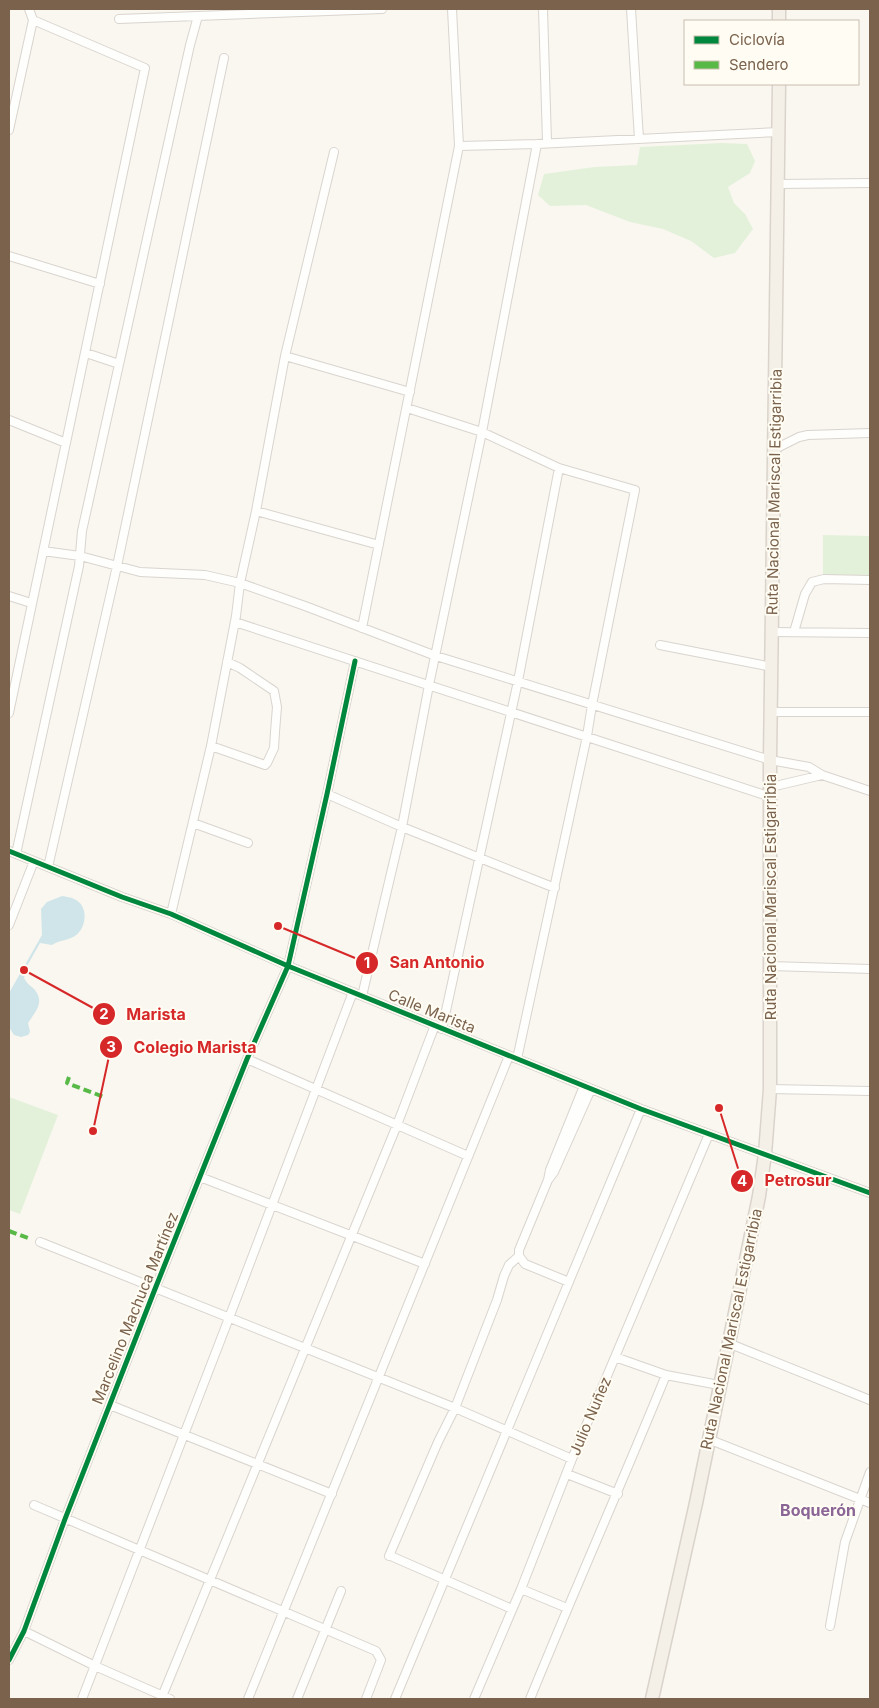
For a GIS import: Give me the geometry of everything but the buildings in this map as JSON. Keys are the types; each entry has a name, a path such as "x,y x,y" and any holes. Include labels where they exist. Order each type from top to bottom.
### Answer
{"main road":[{"name":"Ruta Nacional Mariscal Estigarribia","path":"652,1699 759,1196 765,1154 770,1088 770,760 779,85"}],"street":[{"path":"9,130 33,20 29,9"},
{"path":"118,18 198,16 268,11 382,9"},
{"path":"362,628 459,146 452,9"},
{"path":"543,9 547,142"},
{"path":"631,9 639,139"},
{"path":"12,853 48,712 79,566 82,531 198,16"},
{"path":"9,713 12,680 32,603 145,68 33,20"},
{"path":"48,867 117,566 224,58"},
{"path":"459,146 779,132"},
{"path":"362,996 402,827 429,686 482,432 537,144"},
{"path":"171,914 211,746 235,622 240,583 256,511 285,356 334,152"},
{"path":"778,184 870,183"},
{"path":"9,256 100,284"},
{"path":"86,353 119,364"},
{"path":"285,356 410,392"},
{"path":"407,408 482,432 559,468 635,490 587,736 517,1059"},
{"path":"9,420 66,443"},
{"path":"775,449 799,437 808,435 870,432"},
{"path":"161,1698 438,1027 480,860 518,681 559,468"},
{"path":"256,511 380,545"},
{"path":"43,551 80,556 140,572 205,575 240,583 436,656 770,760 808,767 822,775 870,791"},
{"path":"794,632 805,594 812,582 824,579 870,580"},
{"path":"9,596 32,603"},
{"path":"235,622 429,686 771,792 822,775"},
{"path":"773,632 870,633"},
{"path":"660,645 772,667"},
{"name":"Marcelino Machuca Martínez","path":"9,1660 24,1631 65,1519 247,1059 288,966 327,794 354,661"},
{"path":"211,746 265,765 274,748 277,707 274,690 227,662"},
{"path":"772,712 870,712"},
{"path":"327,794 480,860 555,888"},
{"path":"193,823 248,843"},
{"name":"Calle Marista","path":"12,853 122,897 171,914 288,966 641,1109 870,1193"},
{"path":"9,925 34,861"},
{"path":"770,966 870,969"},
{"path":"82,1699 353,992"},
{"path":"248,1699 509,1056"},
{"path":"247,1059 468,1156"},
{"path":"569,1282 525,1264 519,1256 519,1250 548,1180 550,1170 588,1087"},
{"path":"770,1088 870,1091"},
{"path":"395,1699 641,1109"},
{"name":"Julio Nuñez","path":"474,1699 521,1589 572,1459 709,1134"},
{"path":"200,1177 425,1264"},
{"path":"40,1242 455,1408 572,1459"},
{"path":"512,1610 391,1556 438,1442 455,1408 497,1300 504,1276 509,1265 519,1256"},
{"path":"728,1343 870,1400"},
{"path":"615,1357 666,1375 719,1385"},
{"path":"530,1699 618,1494 666,1375"},
{"path":"110,1405 332,1494"},
{"path":"708,1439 870,1503"},
{"path":"830,1626 845,1542 870,1472"},
{"path":"567,1474 618,1494"},
{"path":"34,1505 376,1651 381,1660 366,1699"},
{"path":"521,1589 568,1608"},
{"path":"297,1699 341,1591"},
{"path":"24,1631 161,1698 170,1699"}],"green space":[{"path":"722,143 747,144 755,161 750,173 728,187 734,203 745,214 753,229 735,253 714,258 691,241 663,229 630,222 586,205 550,206 538,195 544,174 595,167 637,165 640,147"},
{"path":"823,535 870,536 870,579 823,578"},
{"path":"9,1097 58,1115 20,1214 9,1210"}],"shaded area":[{"path":"62,896 79,902 82,906 85,917 82,928 72,938 52,945 40,943 27,966 24,978 38,995 38,1007 28,1023 30,1032 28,1035 21,1037 14,1035 9,1027 9,993 42,935 41,909 47,902"}],"marked path":[{"path":"69,1077 67,1083 104,1097"},
{"path":"9,1231 28,1238"}],"cycle path":[{"path":"9,1660 24,1631 65,1519 247,1059 288,966 355,661"},
{"path":"9,851 122,897 171,914 288,966 641,1109 870,1193"}],"place":[{"name":"San Antonio","path":"278,926"},
{"name":"Marista","path":"24,970"},
{"name":"Petrosur","path":"719,1108"},
{"name":"Colegio Marista","path":"93,1131"}],"district":[{"name":"Boquerón","path":"818,1510"}]}
